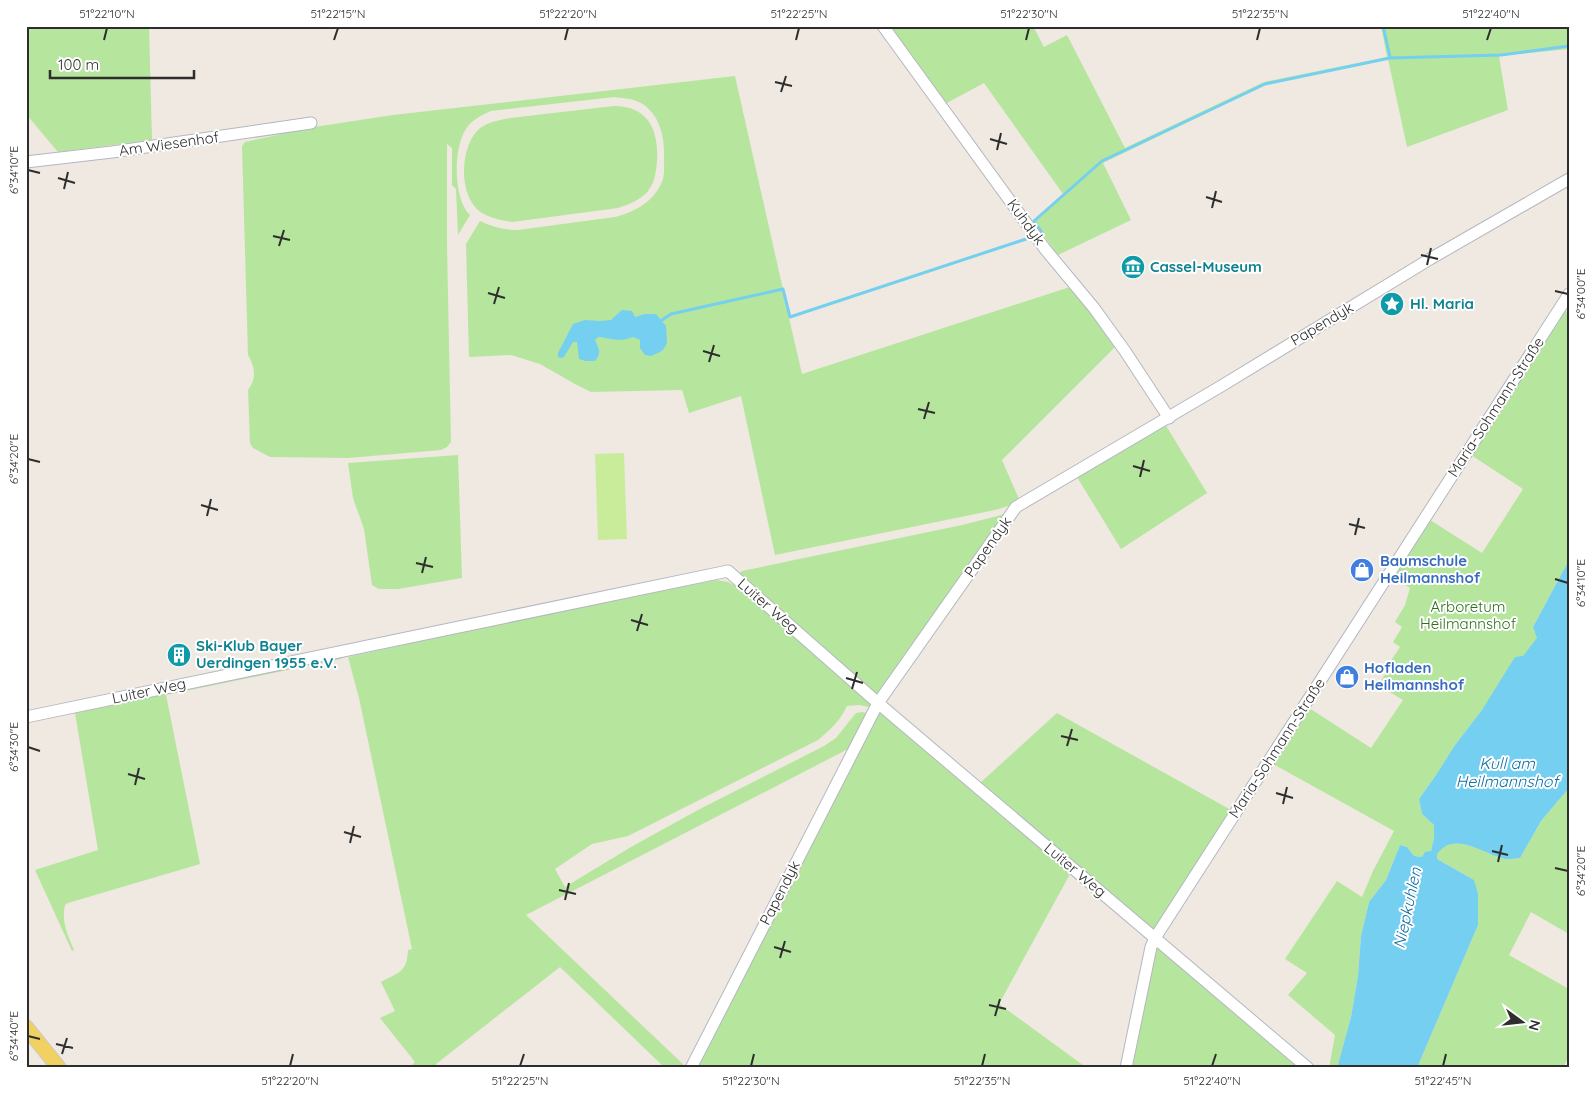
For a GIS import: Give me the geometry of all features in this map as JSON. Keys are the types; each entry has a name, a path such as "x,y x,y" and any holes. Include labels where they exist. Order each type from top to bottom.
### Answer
{"main road":[{"path":"26,1027 59,1068"}],"street":[{"name":"Kuhdyk","path":"883,26 1045,249 1125,351 1169,418"},
{"name":"Am Wiesenhof","path":"26,162 112,152 311,123"},
{"name":"Papendyk","path":"691,1068 878,703 1016,507 1169,418 1414,269 1569,179"},
{"name":"Maria-Sohmann-Straße","path":"1126,1068 1151,947 1155,938 1569,294"},
{"name":"Luiter Weg","path":"26,717 728,571 878,703 1308,1068"}],"green space":[{"path":"26,26 149,26 152,140 58,152 26,114"},
{"path":"884,26 1033,26 1044,47 1067,35 1125,148 1264,82 1387,57 1381,26 1569,26 1569,49 1499,56 1508,110 1407,147 1388,59 1265,85 1103,163 1131,220 1058,255 1033,221 1063,194 984,83 945,104"},
{"path":"735,76 789,316 1029,237 1030,239 789,318 802,374 1073,286 1118,344 1002,460 1019,499 1008,506 995,510 775,555 741,396 689,413 682,390 591,392 540,364 511,355 469,357 466,244 480,221 498,228 518,230 615,217 642,206 653,196 661,184 664,171 664,148 658,121 647,107 639,102 614,97 491,111 471,123 462,137 457,160 460,197 470,215 458,235 456,189 452,185 452,148 447,144 451,442 447,447 441,450 348,458 270,457 253,448 250,443 248,390 253,381 254,372 248,355 242,146 245,142 314,127 393,115"},
{"path":"614,106 626,107 643,115 649,122 656,139 657,161 654,180 648,191 638,199 618,208 512,222 483,214 470,200 464,179 466,155 474,135 483,126 510,118"},
{"name":"Arboretum Heilmannshof","path":"1564,310 1569,313 1569,560 1533,627 1538,638 1455,745 1419,799 1422,814 1434,825 1431,851 1422,857 1414,856 1407,847 1400,845 1386,880 1369,902 1361,936 1358,976 1351,1017 1337,1068 1329,1068 1335,1035 1288,995 1307,973 1285,959 1337,881 1362,897 1394,831 1273,764 1309,708 1371,748 1403,700 1378,685 1386,673 1384,671 1400,647 1393,642 1402,627 1395,622 1405,605 1410,588 1393,577 1430,520 1482,553 1523,489 1471,455"},
{"path":"1165,424 1207,493 1121,549 1077,477"},
{"path":"624,453 627,539 598,540 595,454"},
{"path":"458,455 462,578 398,589 379,589 372,585 364,529 353,498 348,463"},
{"path":"1005,514 877,695 740,579 742,571 962,525"},
{"path":"716,580 728,582 740,588 872,703 869,707 859,705 847,706 834,725 818,740 628,836 592,844 555,869 565,887 631,847 698,810 824,746 836,738 856,713 870,714 852,747 526,915 687,1068 665,1068 560,967 436,1064 439,1068 413,1068 411,1066 415,1062 380,1018 395,1011 381,982 404,968 408,950 412,949 359,698 348,657 580,606"},
{"path":"346,655 341,659 166,695 200,864 65,905 64,917 67,934 74,950 72,951 35,870 98,850 75,713"},
{"path":"879,712 1070,874 999,1004 1087,1068 701,1068 699,1065"},
{"path":"1057,713 1231,810 1153,930 980,783"},
{"path":"1569,788 1569,934 1531,912 1509,955 1569,989 1569,1056 1563,1068 1417,1068 1478,925 1474,880 1437,859 1436,854 1443,847 1460,844 1505,859 1520,858 1541,821"},
{"path":"1155,946 1298,1068 1130,1068"}],"water":[{"path":"622,310 632,311 635,317 645,314 656,314 666,326 667,343 663,350 651,356 645,355 640,348 640,340 633,337 619,340 598,337 595,340 599,353 595,361 579,359 577,342 573,342 564,357 558,357 558,353 573,324 585,320 611,320"},
{"name":"Kull am Heilmannshof","path":"1569,560 1569,788 1541,821 1520,858 1505,859 1460,844 1444,847 1437,854 1437,859 1474,880 1478,894 1478,925 1417,1068 1337,1068 1351,1017 1358,976 1361,936 1369,902 1386,880 1400,845 1407,847 1414,856 1422,857 1425,852 1431,851 1434,825 1422,814 1419,799 1455,745 1482,710 1515,657 1523,656 1537,638 1533,627"}],"waterway":[{"path":"1383,26 1390,57"},
{"path":"1043,234 1034,221 1102,161 1265,84 1390,58 1501,55 1569,46"},
{"path":"659,322 671,314 783,289 790,317 1029,238"}],"place":[{"name":"Cassel-Museum","path":"1133,267"},
{"name":"Hl. Maria","path":"1392,304"},
{"name":"Baumschule Heilmannshof","path":"1362,570"},
{"name":"Ski-Klub Bayer Uerdingen 1955 e.V.","path":"179,655"},
{"name":"Hofladen Heilmannshof","path":"1347,677"}],"water label":[{"name":"Niepkuhlen","path":"1407,908"}]}
